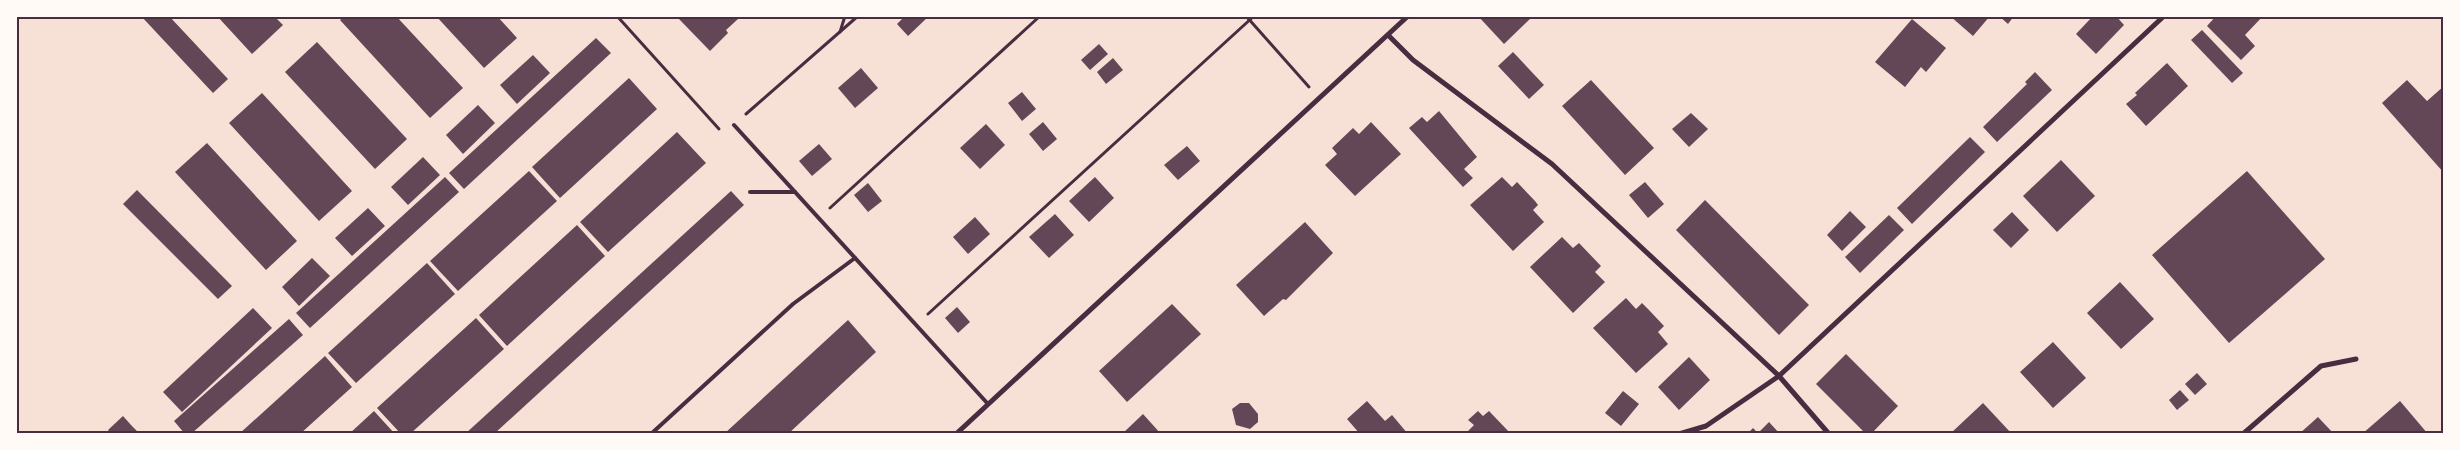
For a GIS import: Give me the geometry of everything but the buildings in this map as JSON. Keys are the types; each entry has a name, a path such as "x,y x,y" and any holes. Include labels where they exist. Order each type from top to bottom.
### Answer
{"street":[{"path":"956,434 1408,16"},
{"path":"1679,434 1706,426 1779,376 2164,16"},
{"path":"1388,35 1413,60 1552,164 1779,376 1829,434"},
{"path":"2243,434 2321,366 2356,359"}],"lane":[{"path":"734,125 988,404"},
{"path":"750,192 794,192"},
{"path":"650,434 793,304 855,258"}],"path":[{"path":"617,16 723,134 858,16"},
{"path":"840,33 845,16"},
{"path":"819,218 1040,16"},
{"path":"1246,16 1319,99"},
{"path":"916,325 1254,16"}]}
